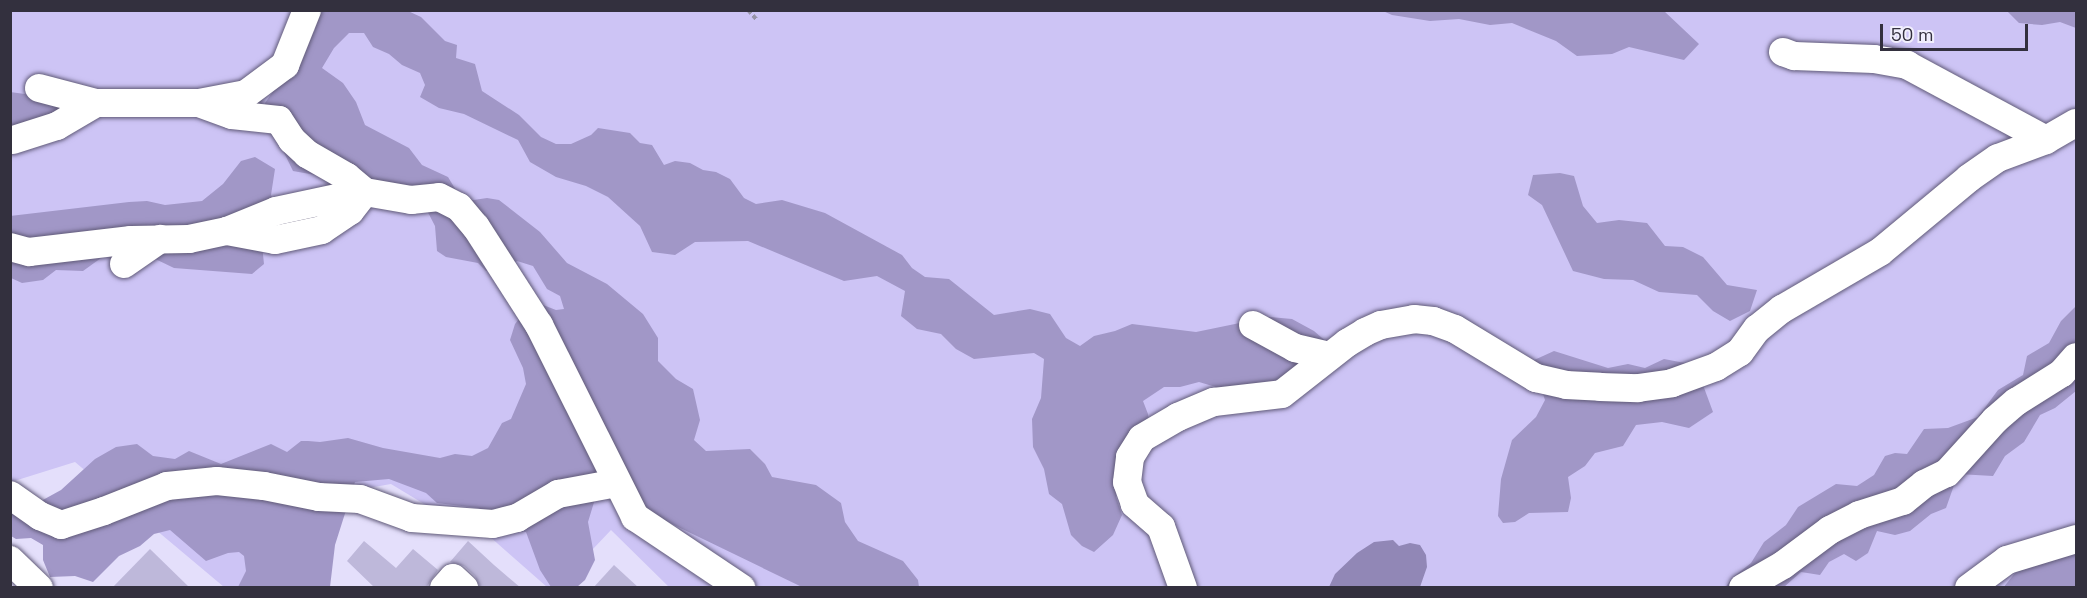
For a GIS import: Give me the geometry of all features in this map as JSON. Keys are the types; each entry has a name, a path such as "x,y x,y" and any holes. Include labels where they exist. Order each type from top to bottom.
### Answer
{"street":[{"path":"307,10 279,81 279,120 292,140 307,154 347,177 365,192"},
{"path":"1783,52 1794,56 1874,58 1907,65 2046,140"},
{"path":"39,88 96,103 199,104 246,94 285,65"},
{"path":"13,140 57,126 96,103"},
{"path":"199,104 232,115 279,120"},
{"path":"1183,588 1161,527 1135,504 1131,496 1127,468 1134,448 1143,438 1159,428 1214,402 1282,394 1329,356 1365,332 1388,323 1414,319 1434,321 1455,329 1536,378 1566,385 1600,387 1638,388 1672,383 1716,367 1740,352 1757,329 1782,309 1880,252 1969,177 1998,158 2046,140 2076,123"},
{"path":"10,247 29,252 189,239 227,231 276,211 365,192 411,200 439,197 459,207 476,226 539,325 635,517 741,588"},
{"path":"124,264 160,240"},
{"path":"1253,325 1295,348 1329,356"},
{"path":"1743,588 1783,565 1830,530 1858,515 1903,501 1924,484 1947,473 1995,420 2016,402 2062,373 2076,357"},
{"path":"10,495 40,516 61,525 167,486 217,481 264,486 319,497 360,499 412,518 430,521 493,524 517,518 558,494 617,483"},
{"path":"1969,588 2007,560 2076,539"},
{"path":"10,560 39,588"},
{"path":"444,588 453,578 464,588"}],"path":[{"path":"748,10 757,20"}],"shaded area":[{"path":"11,11 2076,11 2076,587 670,588 611,530 557,587 547,587 464,514 434,510 391,484 357,490 278,587 224,587 75,462 11,482"},
{"path":"306,11 408,11 421,17 445,41 457,45 456,58 475,64 482,91 519,115 541,137 556,144 571,144 591,135 598,128 630,133 640,143 652,145 664,165 675,161 690,163 703,170 716,172 730,179 744,198 756,204 782,200 825,213 902,255 912,268 925,277 949,279 994,315 1030,309 1050,314 1066,338 1080,346 1094,336 1132,324 1196,332 1269,317 1292,319 1314,331 1329,344 1310,382 1226,390 1199,382 1180,387 1164,387 1143,401 1148,414 1151,441 1120,472 1116,497 1122,515 1113,535 1094,552 1082,546 1071,535 1062,504 1049,494 1044,469 1033,447 1032,419 1041,398 1044,359 1034,353 974,359 956,349 941,334 917,329 901,316 905,291 877,276 844,281 748,241 695,242 675,255 652,252 640,226 608,197 586,186 556,177 530,162 518,140 464,114 439,108 420,97 425,85 420,73 373,47 364,33 349,33 334,48 322,68 343,83 356,102 365,125 409,148 422,165 448,177 457,192 467,201 487,198 499,200 540,232 567,263 607,284 643,314 658,338 658,361 676,379 693,389 700,420 694,440 706,451 750,449 765,464 772,477 816,485 841,503 845,522 858,541 903,561 918,580 919,587 802,587 610,494 595,499 588,522 595,560 585,580 577,587 551,587 540,570 526,532 514,531 478,508 437,503 426,493 389,479 355,482 335,545 330,587 238,587 246,571 244,556 239,552 228,553 206,561 170,530 154,534 140,546 119,556 93,582 75,576 50,577 43,560 43,545 31,538 16,539 11,536 10,502 41,501 61,490 95,459 116,447 137,444 153,456 175,459 189,451 221,464 271,444 287,452 301,441 320,442 348,438 383,448 440,458 455,454 472,456 488,448 502,423 511,419 526,384 523,368 510,340 515,324 526,310 543,305 556,310 564,309 560,296 547,289 533,266 517,261 503,270 486,271 478,263 446,257 437,251 435,226 420,197 293,171 268,120 265,103 315,30 314,21"},
{"path":"1383,11 1664,11 1699,44 1684,60 1629,47 1612,54 1577,56 1556,41 1512,23 1490,25 1459,19 1430,21 1392,15"},
{"path":"2007,11 2076,11 2076,28 2060,22 2042,25 2019,23"},
{"path":"10,92 47,97 69,113 11,130"},
{"path":"255,157 275,169 271,195 282,216 262,245 264,264 252,274 174,268 149,256 108,253 83,271 56,270 43,280 22,283 11,278 10,216 129,202 147,201 165,205 202,201 223,184 241,161"},
{"path":"1560,173 1574,176 1583,206 1597,223 1619,220 1647,223 1665,246 1683,247 1703,257 1727,285 1757,290 1750,311 1730,321 1713,311 1697,295 1659,292 1633,280 1604,279 1573,271 1542,205 1528,195 1533,175"},
{"path":"2076,306 2076,391 2055,408 2040,415 2024,442 2005,456 1993,476 1958,474 1946,508 1931,514 1910,531 1895,535 1877,531 1868,553 1856,561 1844,554 1829,562 1820,575 1801,572 1784,587 1725,588 1732,578 1751,563 1764,542 1786,525 1798,507 1836,484 1857,486 1874,475 1885,456 1895,453 1907,454 1924,429 1948,428 1978,417 1998,390 2023,375 2027,356 2049,343 2061,321"},
{"path":"1554,351 1608,368 1628,364 1645,368 1664,359 1690,364 1703,385 1713,412 1689,428 1662,422 1636,425 1623,446 1595,453 1585,466 1568,477 1571,498 1568,512 1529,513 1515,522 1503,523 1498,516 1501,479 1512,440 1536,417 1545,400 1532,361"},
{"path":"1393,540 1399,546 1410,543 1420,545 1426,555 1427,567 1420,587 1329,587 1335,574 1357,553 1374,542"},
{"path":"2076,543 2076,587 2003,588 2015,573 2064,544"}],"building":[{"path":"364,541 396,568 413,549 438,570 426,588 375,588 347,561"},
{"path":"468,541 521,588 480,588 475,576 464,566 450,562"},
{"path":"150,549 190,588 112,588"},
{"path":"614,565 639,588 593,588"}]}
